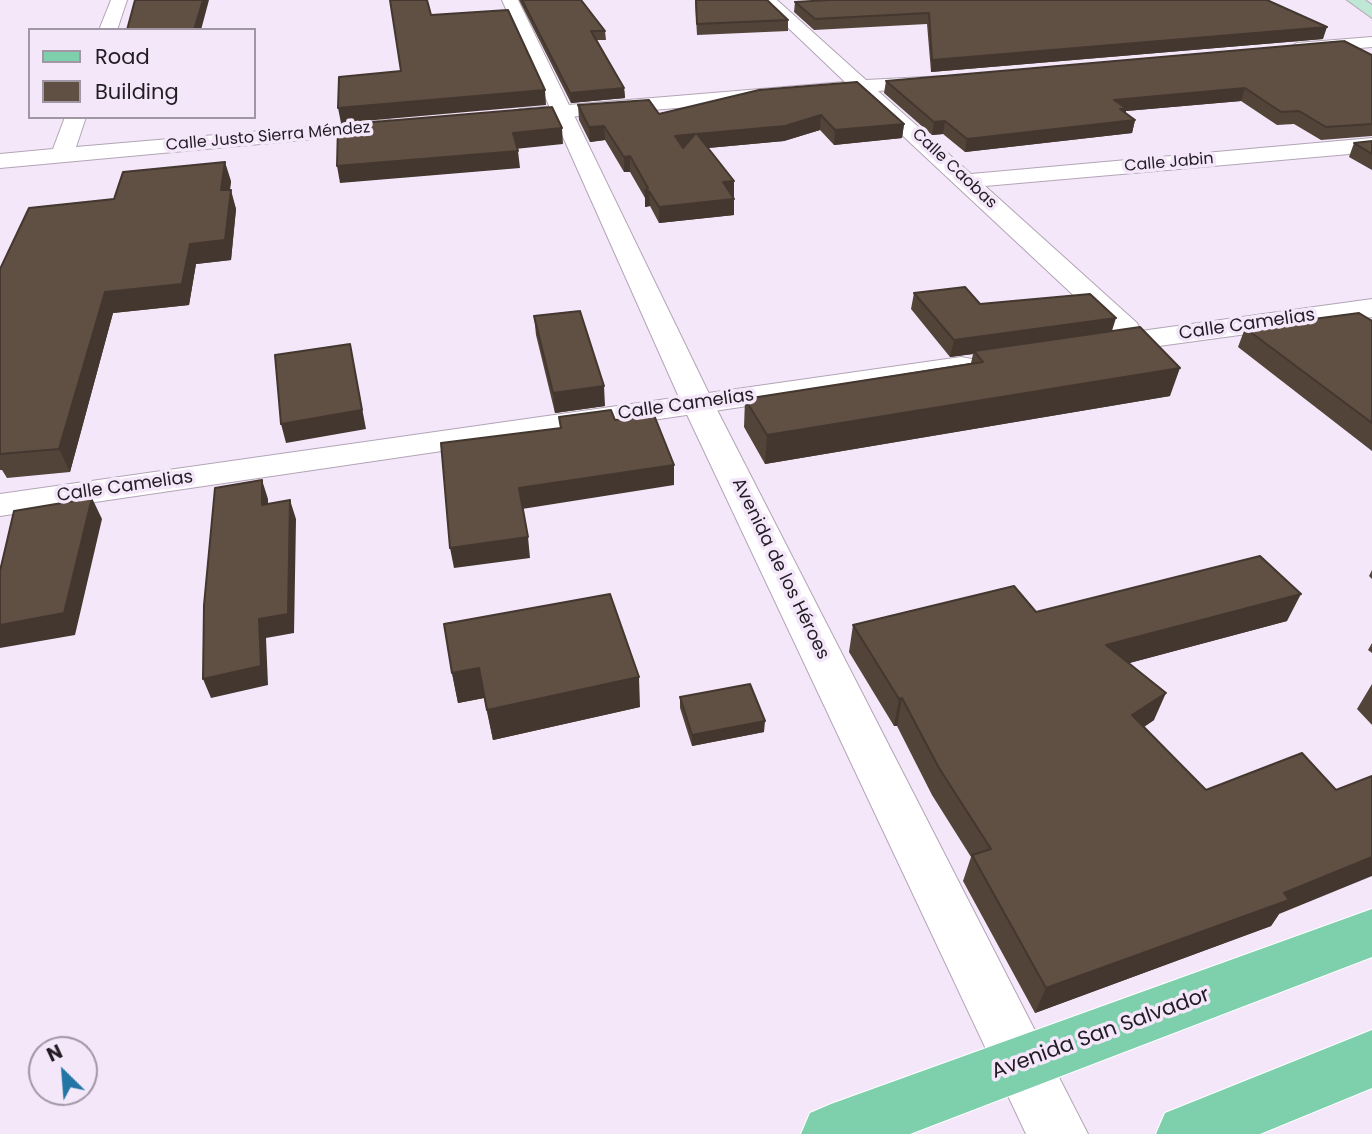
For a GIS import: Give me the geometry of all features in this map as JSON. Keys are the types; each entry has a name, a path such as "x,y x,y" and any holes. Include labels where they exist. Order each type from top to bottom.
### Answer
{"main road":[{"path":"1355,0 1372,13"},
{"name":"Avenida San Salvador","path":"831,1134 1372,933"},
{"path":"1186,1134 1372,1059"}],"street":[{"path":"109,28 119,0"},
{"name":"Avenida de los Héroes","path":"510,0 559,112 698,404 1058,1134"},
{"path":"771,3 799,5"},
{"name":"Calle Caobas","path":"771,3 1139,340"},
{"path":"1276,50 1372,41"},
{"path":"504,117 961,78"},
{"path":"62,155 75,119"},
{"name":"Calle Justo Sierra Méndez","path":"0,161 407,125"},
{"name":"Calle Jabin","path":"967,181 1372,145"},
{"name":"Calle Camelias","path":"1070,350 1372,307"},
{"name":"Calle Camelias","path":"0,505 987,362"}],"building":[{"path":"135,0 203,0 195,28 128,28"},
{"path":"390,0 427,0 431,15 508,10 545,90 338,108 339,77 401,71"},
{"path":"522,0 581,0 605,31 591,31 624,88 570,93"},
{"path":"696,0 767,0 788,20 697,24"},
{"path":"1267,0 1327,27 932,60 929,13 815,19 795,2"},
{"path":"1344,41 1372,55 1372,124 1326,127 1299,111 1281,112 1245,88 1114,100 1127,109 1120,109 1135,120 967,139 945,121 934,122 886,81"},
{"path":"857,82 904,124 835,130 821,115 785,126 697,134 734,181 723,182 734,199 659,207 649,191 645,191 648,188 630,156 624,157 604,126 589,127 578,105 649,100 659,114 759,90","holes":["695,134 683,148 675,136"]},
{"path":"552,107 562,128 513,133 518,151 337,166 338,125"},
{"path":"1372,141 1372,154 1354,143"},
{"path":"225,162 221,190 231,190 225,240 190,244 182,284 105,292 59,449 0,454 0,269 29,208 114,199 123,172"},
{"path":"965,287 980,304 1090,294 1116,318 954,340 914,293"},
{"path":"580,311 604,386 553,393 534,316"},
{"path":"1359,313 1372,321 1372,423 1245,328"},
{"path":"1140,327 1180,368 767,435 745,399 983,362 974,351"},
{"path":"350,344 362,410 281,424 275,355"},
{"path":"611,410 615,420 654,415 674,465 519,488 528,537 450,548 441,443 561,428 559,417"},
{"path":"262,480 262,505 290,500 288,614 259,619 261,666 203,679 204,605 215,488"},
{"path":"92,498 64,613 0,625 0,571 14,511"},
{"path":"1260,556 1301,594 1106,645 1166,693 1132,715 1206,790 1302,753 1336,790 1372,776 1372,857 1284,893 1289,900 1046,988 972,855 991,849 939,768 902,698 899,699 853,625 1014,586 1036,612"},
{"path":"610,594 639,677 487,710 479,668 452,673 444,624"},
{"path":"750,684 765,721 692,735 680,697"}]}
